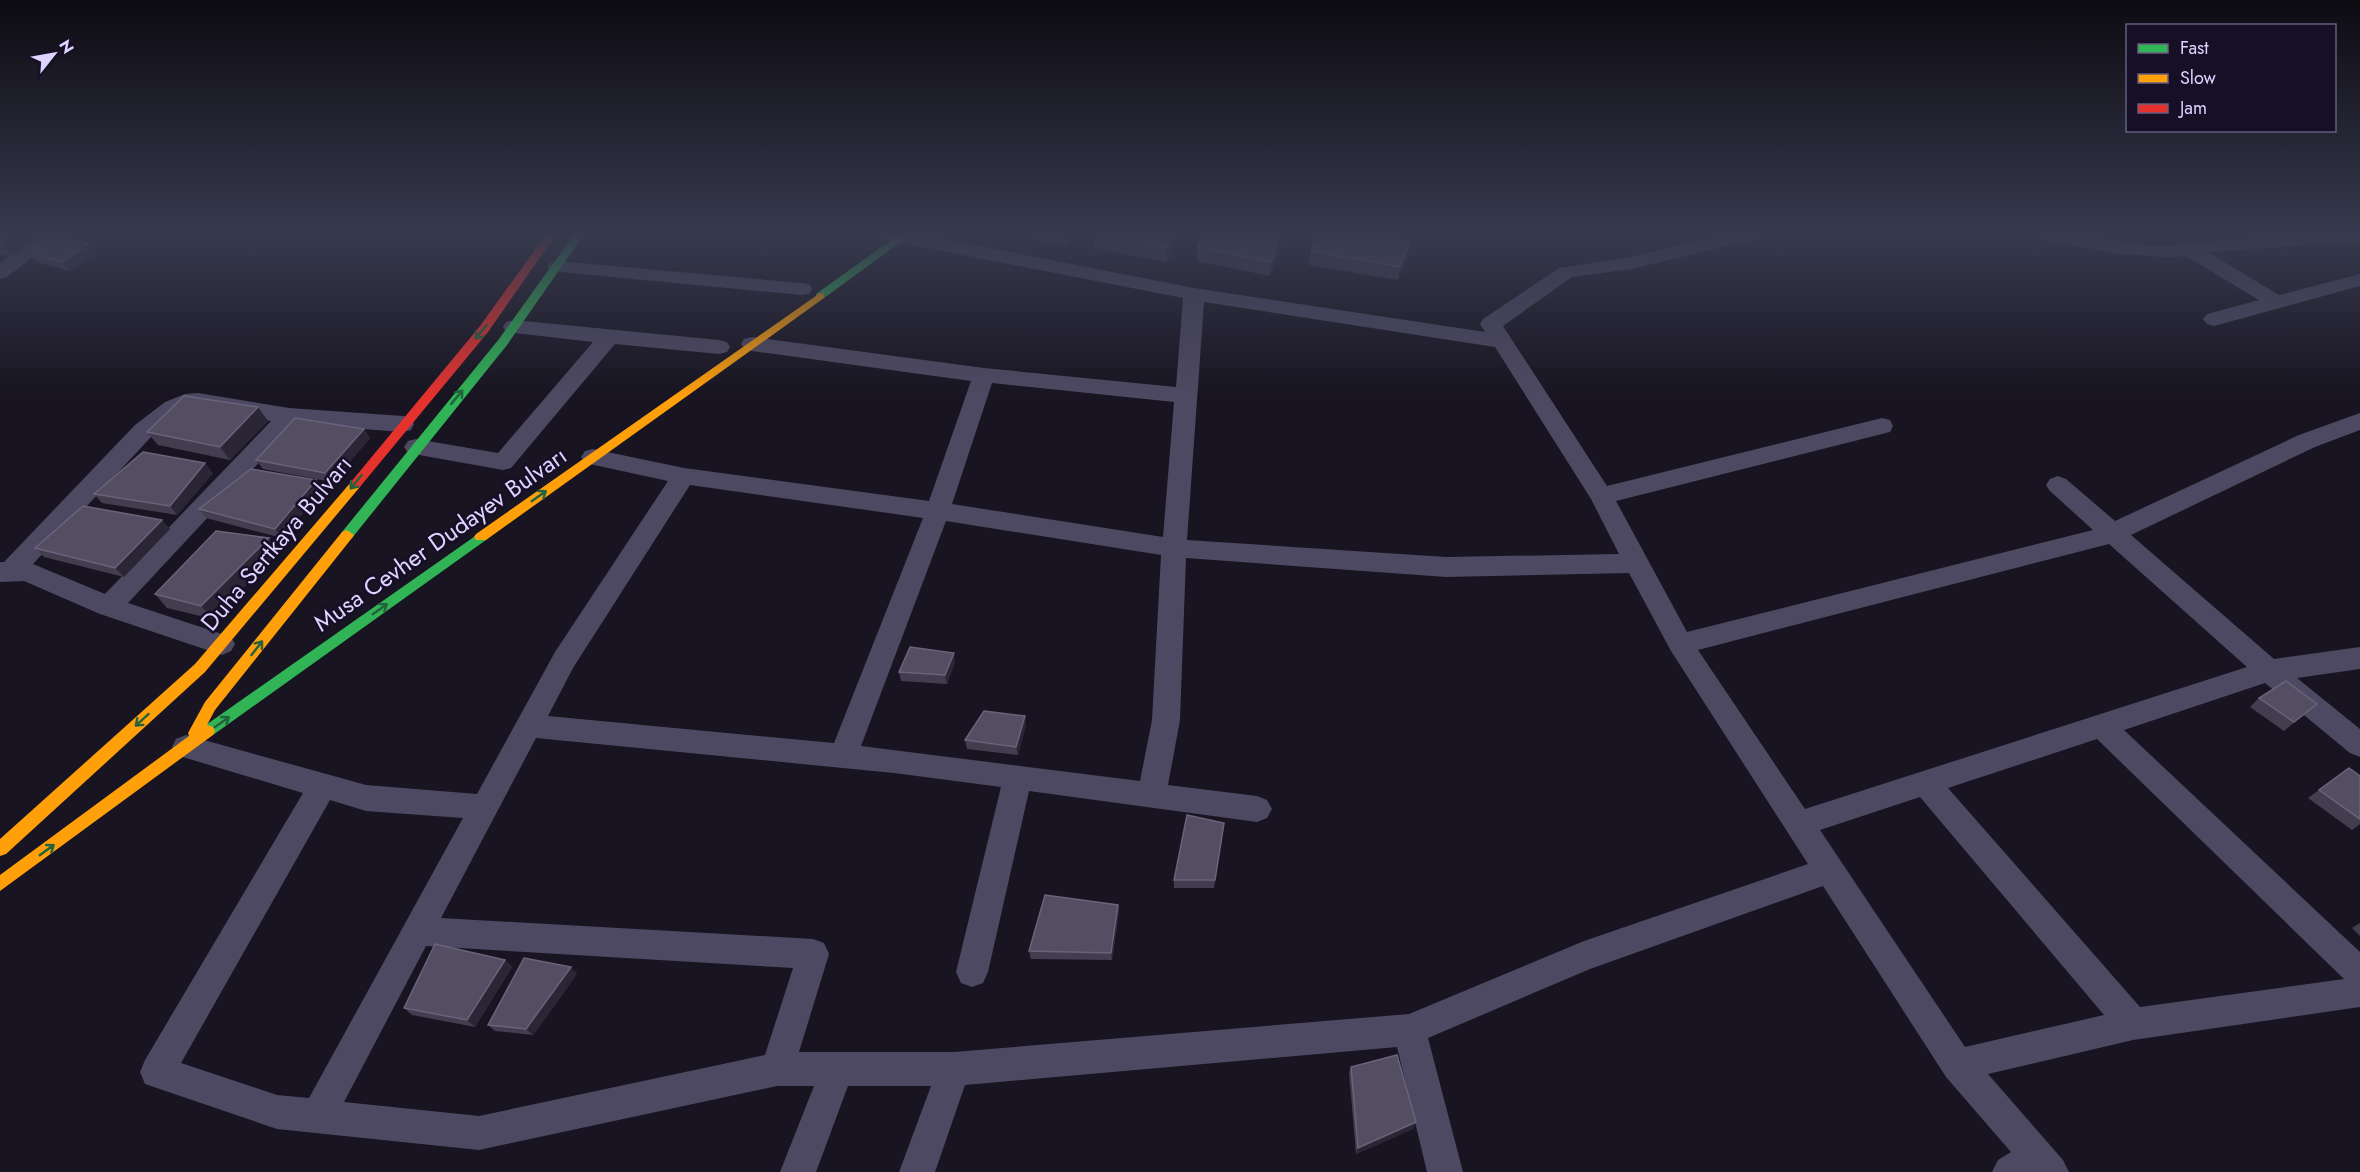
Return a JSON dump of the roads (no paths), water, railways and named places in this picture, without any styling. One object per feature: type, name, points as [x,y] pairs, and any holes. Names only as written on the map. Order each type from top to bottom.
[{"type":"main road","name":"Duha Sertkaya Bulvarı","points":[[0,849],[200,668],[222,644],[514,288]]},
{"type":"main road","name":"Duha Sertkaya Bulvarı","points":[[184,737],[514,327],[542,288]]},
{"type":"main road","points":[[783,302],[804,288]]},
{"type":"main road","name":"Musa Cevher Dudayev Bulvarı","points":[[0,884],[184,737],[594,457],[832,288]]},
{"type":"main road","points":[[699,360],[723,344]]},
{"type":"main road","points":[[403,424],[433,426]]},
{"type":"main road","name":"Musa Cevher Dudayev Bulvarı","points":[[184,737],[210,706],[248,679]]},
{"type":"main road","points":[[0,858],[57,817]]},
{"type":"street","points":[[1163,288],[1502,341]]},
{"type":"street","points":[[1543,288],[1491,324],[1601,496],[1680,644],[1958,1065],[2033,1167]]},
{"type":"street","points":[[2252,288],[2276,302]]},
{"type":"street","points":[[2214,318],[2331,288]]},
{"type":"street","points":[[1152,795],[1166,720],[1174,548],[1194,294]]},
{"type":"street","points":[[514,327],[723,344]]},
{"type":"street","points":[[416,447],[503,462],[610,336]]},
{"type":"street","points":[[752,344],[984,375],[1186,396]]},
{"type":"street","points":[[843,756],[938,511],[984,375]]},
{"type":"street","points":[[5,572],[143,431],[173,407],[185,402],[198,401],[289,416],[403,424]]},
{"type":"street","points":[[110,607],[289,416]]},
{"type":"street","points":[[1680,644],[2111,534],[2307,441],[2360,421]]},
{"type":"street","points":[[1601,496],[1882,426]]},
{"type":"street","points":[[594,457],[684,476],[938,511],[1174,548],[1446,567],[1637,564]]},
{"type":"street","points":[[318,1116],[564,660],[684,476]]},
{"type":"street","points":[[2058,485],[2269,672],[2360,746]]},
{"type":"street","points":[[5,572],[26,571],[110,607],[222,644]]},
{"type":"street","points":[[1799,824],[2269,672],[2360,658]]},
{"type":"street","points":[[528,726],[843,756],[1257,809]]},
{"type":"street","points":[[2102,726],[2360,973]]},
{"type":"street","points":[[184,737],[322,787],[366,798],[484,807]]},
{"type":"street","points":[[972,972],[1018,777]]},
{"type":"street","points":[[1926,783],[2133,1024]]},
{"type":"street","points":[[322,787],[157,1072],[277,1112],[479,1133],[777,1069],[954,1069],[1409,1030],[1584,956],[1829,870]]},
{"type":"street","points":[[417,931],[813,954],[777,1069]]},
{"type":"street","points":[[1958,1065],[2133,1024],[2360,992]]},
{"type":"street","points":[[1409,1030],[1445,1172]]},
{"type":"street","points":[[798,1172],[837,1069]]},
{"type":"street","points":[[917,1172],[954,1069]]}]
